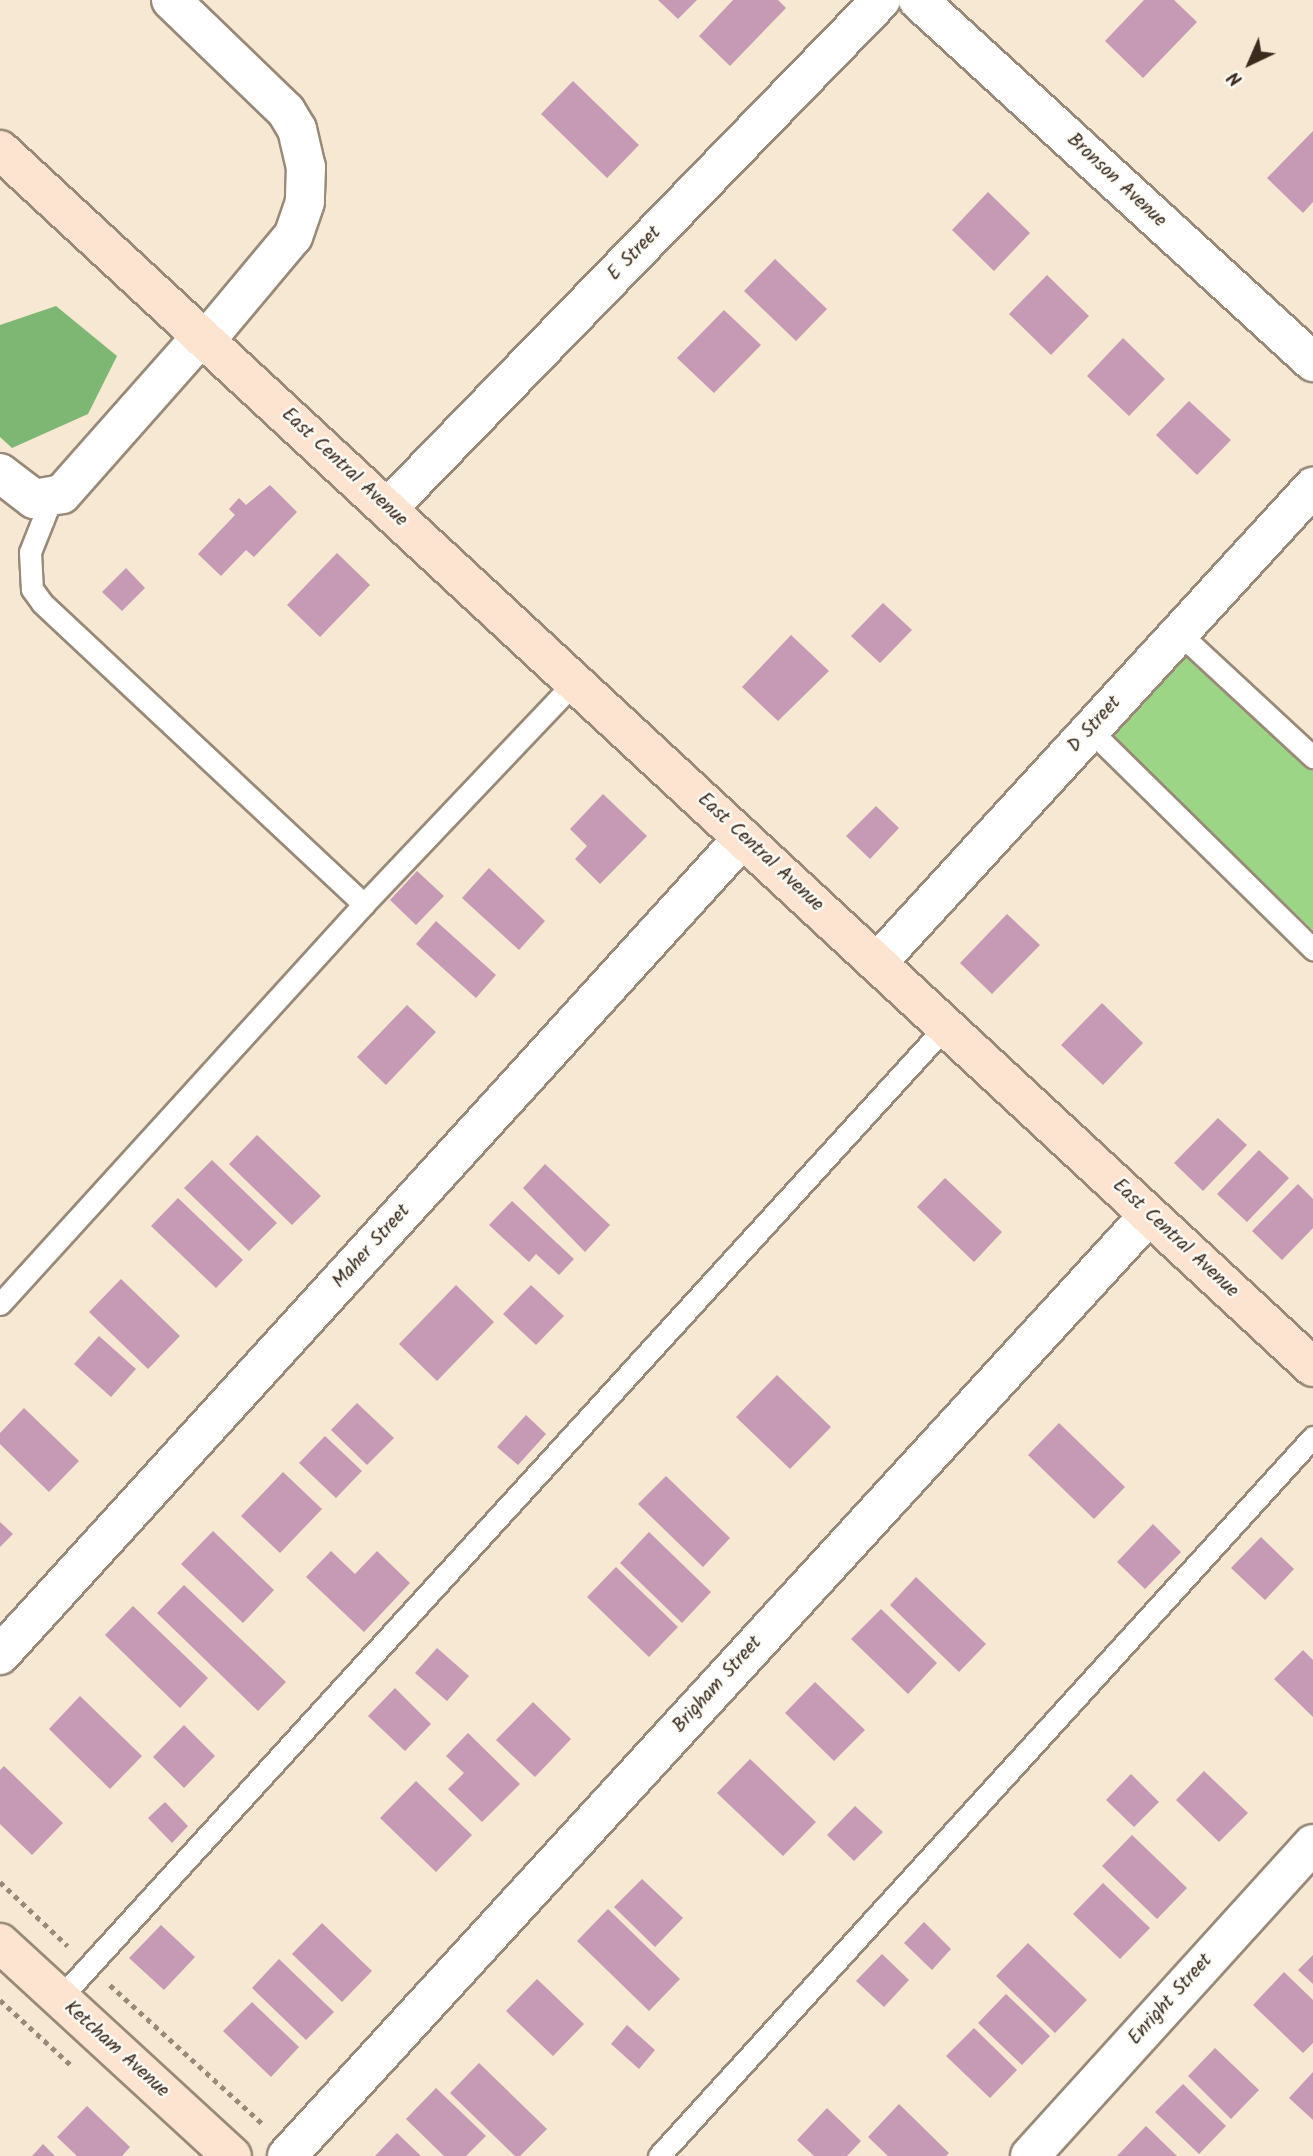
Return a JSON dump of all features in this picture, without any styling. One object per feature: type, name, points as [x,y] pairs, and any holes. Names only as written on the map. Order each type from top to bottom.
[{"type":"street","points":[[0,473],[24,495],[34,499],[52,497],[70,486],[293,236],[305,202],[306,167],[300,138],[286,111],[171,0]]},
{"type":"street","name":"E Street","points":[[388,508],[881,0]]},
{"type":"street","name":"Bronson Avenue","points":[[918,0],[1313,362]]},
{"type":"street","name":"East Central Avenue","points":[[0,150],[1313,1367]]},
{"type":"street","name":"D Street","points":[[877,963],[1313,487]]},
{"type":"street","name":"Maher Street","points":[[0,1655],[743,838]]},
{"type":"street","name":"Brigham Street","points":[[288,2155],[1149,1214]]},
{"type":"street","name":"Enright Street","points":[[1030,2156],[1313,1844]]},
{"type":"street","name":"Ketcham Avenue","points":[[0,1943],[231,2156]]},
{"type":"lane","points":[[52,497],[30,552],[32,589],[42,603],[364,904]]},
{"type":"lane","points":[[1179,633],[1313,757]]},
{"type":"lane","points":[[0,1304],[364,904],[575,682]]},
{"type":"lane","points":[[1090,730],[1313,949]]},
{"type":"lane","points":[[60,1998],[946,1026]]},
{"type":"lane","points":[[659,2156],[1313,1437]]},
{"type":"path","points":[[0,1882],[288,2155]]},
{"type":"green space","points":[[56,306],[117,356],[88,414],[12,448],[0,437],[0,325]]},
{"type":"green space","points":[[1189,654],[1313,771],[1313,930],[1110,738]]},
{"type":"building","points":[[658,0],[697,0],[678,19]]},
{"type":"building","points":[[733,0],[778,0],[786,8],[730,66],[699,36]]},
{"type":"building","points":[[1144,0],[1174,0],[1197,22],[1143,78],[1105,41]]},
{"type":"building","points":[[573,81],[639,145],[607,178],[541,114]]},
{"type":"building","points":[[1313,131],[1313,202],[1303,213],[1267,178]]},
{"type":"building","points":[[988,192],[1030,233],[994,271],[952,230]]},
{"type":"building","points":[[775,259],[827,309],[796,341],[744,291]]},
{"type":"building","points":[[1047,275],[1089,316],[1051,355],[1009,314]]},
{"type":"building","points":[[724,310],[761,345],[714,393],[677,358]]},
{"type":"building","points":[[1123,338],[1165,379],[1129,416],[1087,376]]},
{"type":"building","points":[[1189,401],[1231,440],[1197,475],[1156,435]]},
{"type":"building","points":[[270,485],[297,512],[254,557],[246,550],[221,576],[198,554],[235,515],[229,509],[239,498],[246,505]]},
{"type":"building","points":[[337,553],[370,585],[320,637],[287,605]]},
{"type":"building","points":[[126,568],[145,588],[122,611],[102,592]]},
{"type":"building","points":[[883,603],[912,630],[880,663],[851,636]]},
{"type":"building","points":[[791,635],[829,671],[778,721],[742,687]]},
{"type":"building","points":[[603,794],[647,836],[600,884],[575,859],[587,846],[570,829]]},
{"type":"building","points":[[876,806],[899,828],[870,859],[846,836]]},
{"type":"building","points":[[489,868],[545,921],[519,950],[462,898]]},
{"type":"building","points":[[417,871],[444,896],[416,925],[390,900]]},
{"type":"building","points":[[1007,914],[1040,945],[992,994],[960,963]]},
{"type":"building","points":[[436,921],[496,975],[476,998],[416,944]]},
{"type":"building","points":[[1102,1003],[1143,1043],[1103,1085],[1061,1045]]},
{"type":"building","points":[[407,1005],[436,1032],[386,1085],[357,1057]]},
{"type":"building","points":[[1218,1118],[1247,1145],[1203,1191],[1174,1163]]},
{"type":"building","points":[[257,1135],[321,1196],[292,1225],[229,1164]]},
{"type":"building","points":[[1259,1150],[1289,1178],[1247,1222],[1217,1194]]},
{"type":"building","points":[[212,1160],[277,1223],[249,1251],[184,1188]]},
{"type":"building","points":[[545,1164],[610,1225],[585,1252],[523,1188]]},
{"type":"building","points":[[945,1178],[1002,1232],[974,1262],[917,1207]]},
{"type":"building","points":[[1298,1184],[1313,1199],[1313,1228],[1282,1260],[1252,1231]]},
{"type":"building","points":[[178,1198],[243,1260],[216,1288],[151,1226]]},
{"type":"building","points":[[512,1201],[574,1259],[559,1275],[536,1254],[529,1262],[489,1225]]},
{"type":"building","points":[[121,1279],[180,1336],[148,1369],[89,1312]]},
{"type":"building","points":[[456,1285],[494,1322],[437,1381],[399,1344]]},
{"type":"building","points":[[531,1285],[564,1316],[536,1345],[503,1314]]},
{"type":"building","points":[[99,1336],[136,1369],[111,1397],[74,1364]]},
{"type":"building","points":[[777,1375],[831,1427],[790,1469],[736,1417]]},
{"type":"building","points":[[357,1403],[394,1438],[367,1465],[331,1430]]},
{"type":"building","points":[[24,1408],[79,1461],[49,1492],[0,1444],[0,1433]]},
{"type":"building","points":[[526,1415],[546,1434],[518,1465],[497,1447]]},
{"type":"building","points":[[1059,1423],[1125,1487],[1094,1519],[1028,1455]]},
{"type":"building","points":[[325,1436],[362,1471],[336,1498],[299,1463]]},
{"type":"building","points":[[283,1472],[322,1509],[280,1553],[241,1516]]},
{"type":"building","points":[[666,1476],[730,1538],[703,1567],[638,1504]]},
{"type":"building","points":[[0,1522],[13,1534],[0,1547]]},
{"type":"building","points":[[1153,1524],[1181,1552],[1145,1589],[1117,1562]]},
{"type":"building","points":[[213,1531],[274,1590],[243,1623],[181,1564]]},
{"type":"building","points":[[649,1532],[711,1592],[682,1623],[620,1563]]},
{"type":"building","points":[[1261,1537],[1294,1569],[1265,1600],[1231,1568]]},
{"type":"building","points":[[331,1551],[355,1574],[377,1551],[410,1583],[364,1632],[306,1577]]},
{"type":"building","points":[[616,1567],[678,1627],[649,1657],[587,1597]]},
{"type":"building","points":[[916,1577],[986,1644],[959,1672],[890,1605]]},
{"type":"building","points":[[184,1585],[286,1682],[258,1711],[157,1613]]},
{"type":"building","points":[[133,1606],[208,1678],[180,1708],[105,1635]]},
{"type":"building","points":[[881,1609],[937,1663],[908,1694],[851,1639]]},
{"type":"building","points":[[437,1648],[469,1676],[447,1701],[415,1673]]},
{"type":"building","points":[[1303,1650],[1313,1660],[1313,1717],[1274,1679]]},
{"type":"building","points":[[815,1682],[865,1730],[834,1761],[785,1713]]},
{"type":"building","points":[[395,1688],[431,1724],[405,1751],[368,1716]]},
{"type":"building","points":[[80,1696],[142,1756],[110,1789],[49,1729]]},
{"type":"building","points":[[533,1702],[571,1739],[535,1777],[496,1740]]},
{"type":"building","points":[[184,1725],[215,1756],[184,1788],[153,1757]]},
{"type":"building","points":[[468,1733],[520,1784],[482,1822],[448,1789],[464,1773],[446,1756]]},
{"type":"building","points":[[750,1759],[816,1822],[783,1856],[717,1793]]},
{"type":"building","points":[[4,1766],[63,1823],[32,1855],[0,1824],[0,1770]]},
{"type":"building","points":[[1204,1771],[1248,1813],[1219,1842],[1176,1800]]},
{"type":"building","points":[[1131,1774],[1159,1802],[1134,1827],[1106,1800]]},
{"type":"building","points":[[416,1781],[472,1835],[436,1872],[380,1818]]},
{"type":"building","points":[[165,1802],[188,1826],[172,1843],[148,1818]]},
{"type":"building","points":[[855,1806],[883,1832],[854,1861],[827,1835]]},
{"type":"building","points":[[1132,1835],[1187,1888],[1157,1919],[1102,1866]]},
{"type":"building","points":[[642,1879],[683,1918],[655,1947],[614,1907]]},
{"type":"building","points":[[1103,1883],[1150,1928],[1120,1959],[1073,1914]]},
{"type":"building","points":[[608,1909],[680,1979],[649,2011],[577,1941]]},
{"type":"building","points":[[924,1922],[951,1949],[932,1970],[904,1943]]},
{"type":"building","points":[[322,1923],[372,1971],[342,2002],[292,1954]]},
{"type":"building","points":[[161,1925],[195,1957],[164,1990],[129,1958]]},
{"type":"building","points":[[1028,1943],[1087,2000],[1055,2033],[996,1976]]},
{"type":"building","points":[[882,1954],[909,1980],[884,2007],[856,1981]]},
{"type":"building","points":[[1313,1955],[1313,1984],[1298,1970]]},
{"type":"building","points":[[279,1959],[334,2012],[306,2040],[252,1988]]},
{"type":"building","points":[[1284,1972],[1313,2000],[1313,2043],[1303,2053],[1253,2005]]},
{"type":"building","points":[[537,1979],[584,2024],[553,2056],[506,2011]]},
{"type":"building","points":[[1006,1994],[1050,2036],[1022,2065],[978,2023]]},
{"type":"building","points":[[252,2002],[299,2047],[271,2077],[223,2031]]},
{"type":"building","points":[[627,2025],[655,2050],[639,2069],[611,2044]]},
{"type":"building","points":[[974,2028],[1017,2070],[990,2098],[946,2056]]},
{"type":"building","points":[[1215,2048],[1259,2090],[1231,2119],[1188,2076]]},
{"type":"building","points":[[479,2063],[547,2129],[520,2156],[515,2156],[450,2093]]},
{"type":"building","points":[[1313,2072],[1313,2120],[1289,2098]]},
{"type":"building","points":[[1183,2084],[1226,2126],[1199,2154],[1155,2112]]},
{"type":"building","points":[[436,2088],[486,2136],[466,2156],[444,2156],[406,2119]]},
{"type":"building","points":[[899,2104],[949,2153],[946,2156],[888,2156],[868,2137]]},
{"type":"building","points":[[87,2106],[130,2147],[122,2156],[77,2156],[57,2137]]},
{"type":"building","points":[[827,2108],[861,2141],[847,2156],[814,2156],[797,2140]]},
{"type":"building","points":[[1146,2126],[1177,2156],[1117,2156]]},
{"type":"building","points":[[397,2133],[421,2156],[375,2156]]},
{"type":"building","points":[[43,2144],[55,2156],[32,2156]]}]
